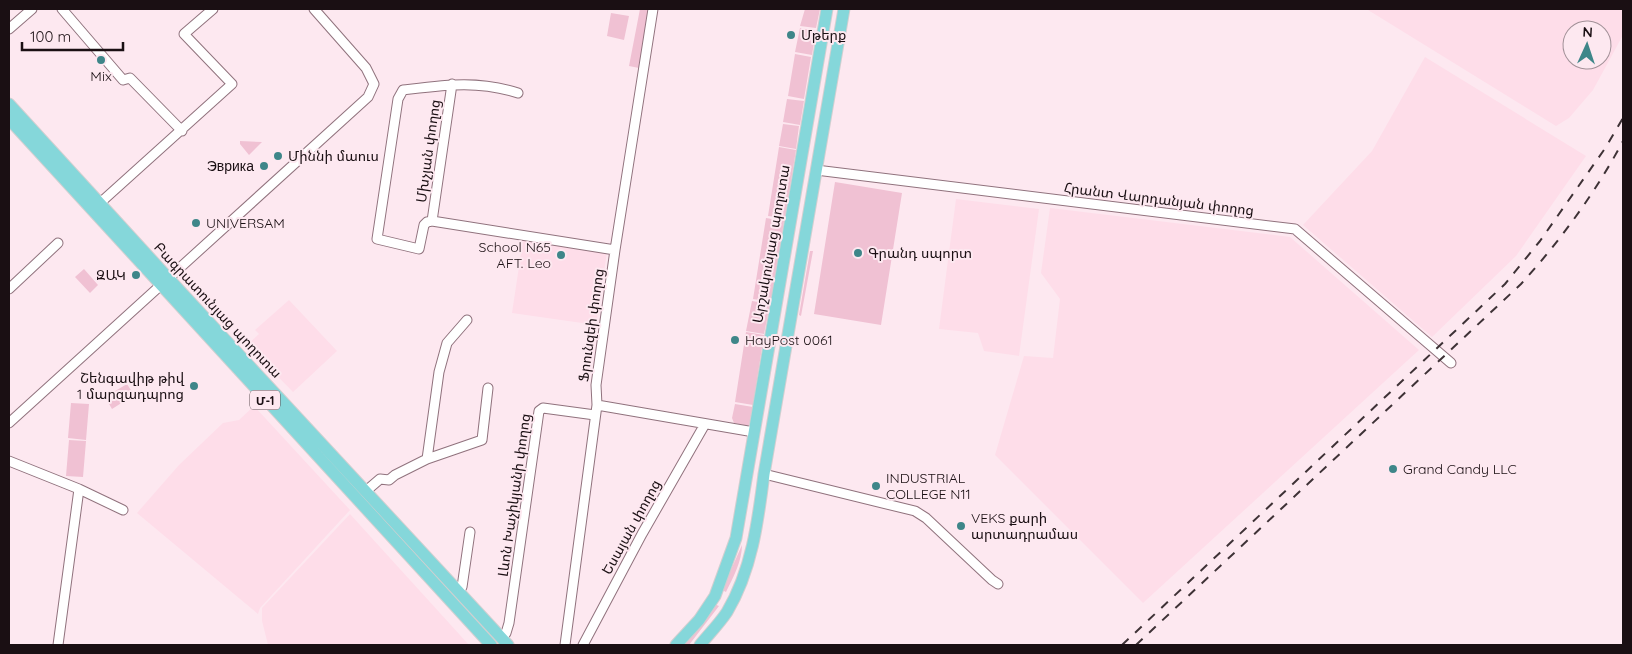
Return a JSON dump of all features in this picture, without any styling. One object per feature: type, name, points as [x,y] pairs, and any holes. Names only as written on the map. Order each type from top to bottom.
[{"type":"main road","name":"Արշակունյաց պողոտա","points":[[676,645],[698,620],[715,596],[736,538],[827,9]]},
{"type":"main road","points":[[700,645],[715,628],[730,606],[750,556],[757,527],[764,474],[844,9]]},
{"type":"main road","name":"Բագրատունյաց պողոտա","points":[[9,104],[100,203],[164,282],[491,645]]},
{"type":"main road","name":"Բագրատունյաց պողոտա","points":[[9,119],[366,491],[505,642]]},
{"type":"main road","points":[[799,167],[816,170]]},
{"type":"main road","points":[[748,470],[764,474]]},
{"type":"main road","points":[[715,596],[727,597],[730,606]]},
{"type":"street","points":[[9,29],[32,9]]},
{"type":"street","points":[[62,9],[123,80],[130,78],[182,131]]},
{"type":"street","points":[[100,203],[232,84],[184,34],[213,9]]},
{"type":"street","points":[[9,423],[368,98],[374,84],[366,68],[314,9]]},
{"type":"street","name":"Ֆրունզեի փողոց","points":[[565,645],[596,410],[596,385],[653,9]]},
{"type":"street","points":[[518,93],[485,85],[452,84],[403,90],[398,99],[377,237],[379,240],[419,249],[424,225],[432,221],[615,250]]},
{"type":"street","name":"Մխչյան փողոց","points":[[432,221],[452,84]]},
{"type":"street","name":"Հրանտ Վարդանյան փողոց","points":[[816,170],[1295,230],[1451,363]]},
{"type":"street","points":[[9,289],[58,243]]},
{"type":"street","points":[[427,459],[439,372],[446,343],[466,320]]},
{"type":"street","points":[[366,491],[380,479],[389,480],[427,459],[482,440],[488,388]]},
{"type":"street","name":"Լևոն Խաչիկյանի փողոց","points":[[505,642],[539,411],[543,408],[596,410]]},
{"type":"street","points":[[596,410],[754,432]]},
{"type":"street","name":"Եսայան փողոց","points":[[583,645],[642,534],[705,424]]},
{"type":"street","points":[[9,461],[79,489],[123,510]]},
{"type":"street","points":[[764,474],[915,511],[926,518],[998,584]]},
{"type":"street","points":[[58,645],[79,489]]},
{"type":"street","points":[[457,590],[462,587],[470,532]]},
{"type":"shaded area","points":[[640,9],[648,9],[639,68],[629,66]]},
{"type":"shaded area","points":[[805,9],[820,9],[816,28],[800,26]]},
{"type":"shaded area","points":[[1368,9],[1623,9],[1623,35],[1612,55],[1612,20],[1562,20],[1562,70],[1604,70],[1593,90],[1569,118],[1556,126]]},
{"type":"shaded area","points":[[611,13],[629,16],[624,40],[607,36]]},
{"type":"shaded area","points":[[800,28],[816,31],[812,55],[795,52]]},
{"type":"shaded area","points":[[795,54],[811,57],[804,99],[788,96]]},
{"type":"shaded area","points":[[1425,57],[1586,156],[1516,256],[1432,337],[1303,225],[1372,151]]},
{"type":"shaded area","points":[[787,99],[804,101],[800,125],[783,122]]},
{"type":"shaded area","points":[[783,124],[799,126],[796,149],[779,146]]},
{"type":"shaded area","points":[[240,141],[262,142],[249,155],[240,144]]},
{"type":"shaded area","points":[[779,147],[796,150],[785,218],[768,216]]},
{"type":"shaded area","name":"Գրանդ սպորտ","points":[[835,182],[902,193],[881,325],[814,314]]},
{"type":"shaded area","points":[[956,199],[1039,209],[1019,356],[984,351],[978,333],[939,329]]},
{"type":"shaded area","points":[[1050,208],[1290,237],[1419,350],[1143,603],[995,455],[1024,356],[1053,358],[1060,299],[1041,273]]},
{"type":"shaded area","points":[[766,218],[784,221],[771,302],[753,299]]},
{"type":"shaded area","points":[[523,240],[607,252],[596,325],[512,313]]},
{"type":"shaded area","points":[[810,251],[813,251],[801,316],[799,315]]},
{"type":"shaded area","points":[[84,269],[98,285],[90,293],[75,277]]},
{"type":"shaded area","points":[[289,300],[337,351],[293,392],[247,345],[259,334],[255,330]]},
{"type":"shaded area","points":[[752,301],[770,304],[764,334],[746,331]]},
{"type":"shaded area","points":[[746,332],[764,335],[753,405],[735,402]]},
{"type":"shaded area","points":[[127,384],[134,395],[112,409],[105,397]]},
{"type":"shaded area","points":[[71,403],[89,404],[86,440],[68,438]]},
{"type":"shaded area","points":[[735,404],[753,407],[749,426],[734,423],[732,418]]},
{"type":"shaded area","points":[[254,406],[350,510],[260,608],[258,614],[137,513],[179,465],[223,423],[239,420]]},
{"type":"shaded area","points":[[69,440],[86,441],[83,477],[66,476]]},
{"type":"shaded area","points":[[350,514],[469,645],[268,645],[262,621],[262,608]]},
{"type":"shaded area","points":[[742,545],[739,563],[726,592],[722,590]]},
{"type":"shaded area","points":[[714,604],[719,606],[689,645],[683,645]]},
{"type":"railway","points":[[1122,645],[1505,284],[1540,241],[1606,147],[1623,118]]},
{"type":"railway","points":[[1136,645],[1521,284],[1550,251],[1576,216],[1601,179],[1623,141]]},
{"type":"place","name":"Մթերք","points":[[791,35]]},
{"type":"place","name":"Mix","points":[[101,60]]},
{"type":"place","name":"Միննի մաուս","points":[[278,156]]},
{"type":"place","name":"Эврика","points":[[264,166]]},
{"type":"place","name":"UNIVERSAM","points":[[196,223]]},
{"type":"place","name":"Գրանդ սպորտ","points":[[858,253]]},
{"type":"place","name":"School N65 AFT. Leo","points":[[561,255]]},
{"type":"place","name":"ԶԱԿ","points":[[136,275]]},
{"type":"place","name":"HayPost 0061","points":[[735,340]]},
{"type":"place","name":"Շենգավիթ թիվ 1 մարզադպրոց","points":[[194,386]]},
{"type":"place","name":"Grand Candy LLC","points":[[1393,469]]},
{"type":"place","name":"INDUSTRIAL COLLEGE N11","points":[[876,486]]},
{"type":"place","name":"VEKS քարի արտադրամաս","points":[[961,526]]}]
